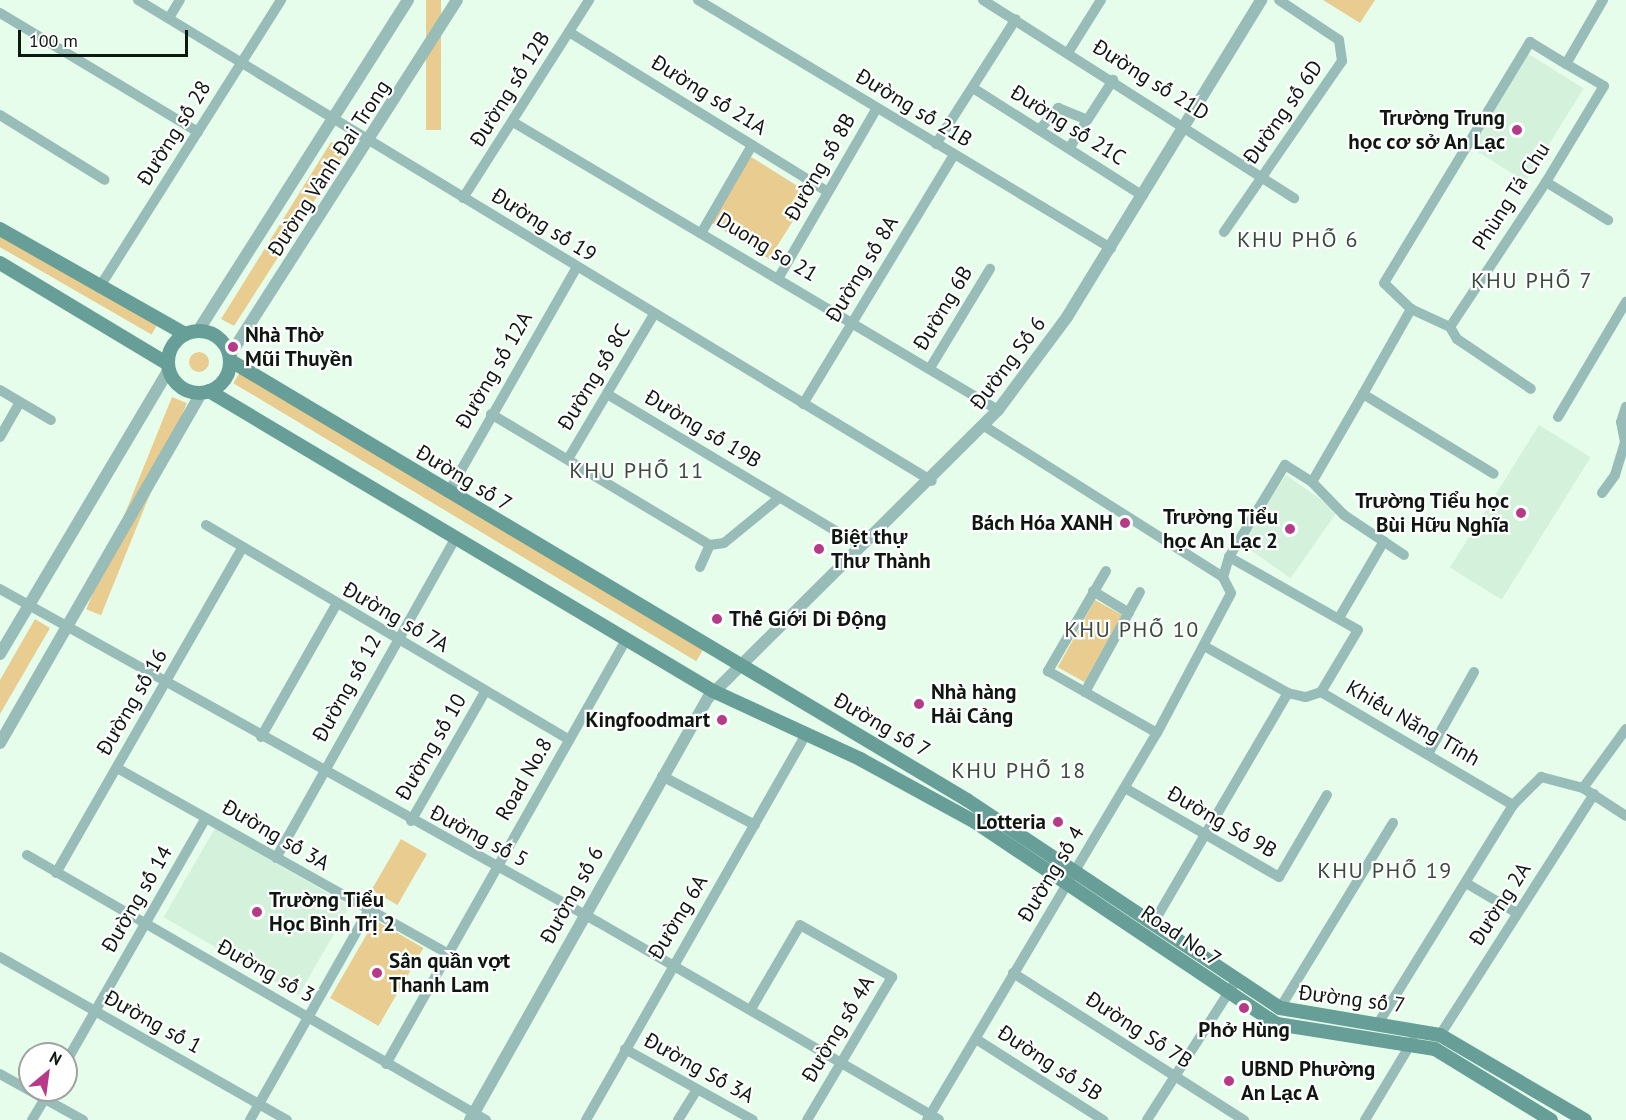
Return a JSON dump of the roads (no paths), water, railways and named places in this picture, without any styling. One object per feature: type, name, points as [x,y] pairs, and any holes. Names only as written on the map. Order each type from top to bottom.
[{"type":"main road","points":[[0,229],[99,288],[192,332],[219,337],[230,358],[225,380],[205,392]]},
{"type":"main road","points":[[0,265],[168,366],[182,388],[205,392],[713,691],[806,735]]},
{"type":"main road","points":[[168,366],[172,346],[192,332]]},
{"type":"main road","name":"Đường số 7","points":[[230,358],[735,666],[878,746],[1077,870],[1236,981],[1280,1008],[1379,1022],[1440,1035],[1585,1120]]},
{"type":"main road","name":"Road No.7","points":[[806,735],[967,817],[1228,994],[1277,1024],[1411,1044],[1452,1056],[1551,1120]]},
{"type":"street","name":"Đường số 19","points":[[138,0],[576,269],[932,481]]},
{"type":"street","points":[[168,18],[180,0]]},
{"type":"street","name":"Đường số 28","points":[[99,288],[281,0]]},
{"type":"street","name":"Đường Vành Đai Trong","points":[[192,332],[334,119],[408,0]]},
{"type":"street","name":"Đường Vành Đai Trong","points":[[230,358],[369,143],[457,0]]},
{"type":"street","name":"Đường số 12B","points":[[463,198],[589,0]]},
{"type":"street","name":"Đường số 21B","points":[[698,0],[1111,248]]},
{"type":"street","name":"Đường số 21D","points":[[983,0],[1185,124],[1294,198]]},
{"type":"street","points":[[1069,51],[1101,0]]},
{"type":"street","name":"Đường Số 6","points":[[713,691],[735,666],[932,481],[999,410],[1111,248],[1261,0]]},
{"type":"street","name":"Đường số 6D","points":[[1224,232],[1342,61],[1339,40],[1279,0]]},
{"type":"street","points":[[1566,64],[1603,0]]},
{"type":"street","points":[[0,13],[198,132]]},
{"type":"street","points":[[936,144],[1016,19]]},
{"type":"street","name":"Đường số 21A","points":[[569,32],[828,192]]},
{"type":"street","name":"Phùng Tá Chu","points":[[1530,42],[1604,86],[1546,182],[1450,327],[1412,309],[1384,283],[1530,42]]},
{"type":"street","points":[[1070,147],[1113,80]]},
{"type":"street","name":"Đường số 21C","points":[[973,88],[1070,147],[1143,196]]},
{"type":"street","name":"Đường số 8B","points":[[779,277],[877,108]]},
{"type":"street","points":[[1040,129],[1058,108],[1087,120]]},
{"type":"street","points":[[0,115],[105,180]]},
{"type":"street","name":"Duong so 21","points":[[513,122],[702,231],[999,410]]},
{"type":"street","points":[[702,231],[752,145]]},
{"type":"street","name":"Đường số 8A","points":[[803,404],[954,155]]},
{"type":"street","points":[[1546,182],[1608,220]]},
{"type":"street","name":"Đường số 12A","points":[[448,493],[491,414],[576,269]]},
{"type":"street","name":"Đường 6B","points":[[930,368],[990,269]]},
{"type":"street","points":[[1557,417],[1626,302]]},
{"type":"street","points":[[1312,482],[1412,309]]},
{"type":"street","name":"Đường số 8C","points":[[568,459],[654,314]]},
{"type":"street","points":[[1450,327],[1457,339],[1531,389]]},
{"type":"street","points":[[0,654],[168,366]]},
{"type":"street","points":[[0,390],[51,420]]},
{"type":"street","points":[[0,743],[205,392]]},
{"type":"street","name":"Đường số 19B","points":[[607,394],[861,546]]},
{"type":"street","points":[[1363,394],[1494,474]]},
{"type":"street","points":[[0,437],[20,402]]},
{"type":"street","points":[[1602,493],[1615,475],[1625,442],[1621,422],[1626,407]]},
{"type":"street","points":[[491,414],[710,545],[724,543],[779,498]]},
{"type":"street","points":[[984,426],[1223,577],[1231,593],[1204,646]]},
{"type":"street","points":[[1223,577],[1229,557],[1285,465],[1312,482],[1344,515],[1404,555]]},
{"type":"street","name":"Đường số 7A","points":[[206,525],[241,550],[569,740]]},
{"type":"street","name":"Đường số 12","points":[[276,858],[396,640],[455,539]]},
{"type":"street","points":[[1339,618],[1384,541]]},
{"type":"street","points":[[700,567],[710,545]]},
{"type":"street","name":"Đường số 16","points":[[56,873],[241,550]]},
{"type":"street","points":[[1229,557],[1358,630],[1321,692]]},
{"type":"street","points":[[1106,571],[1048,671],[1157,733]]},
{"type":"street","name":"Đường số 5","points":[[0,589],[323,772],[673,964],[841,1061],[932,1118]]},
{"type":"street","points":[[1093,591],[1129,613]]},
{"type":"street","points":[[1085,692],[1140,592]]},
{"type":"street","points":[[261,737],[336,605]]},
{"type":"street","name":"Road No.8","points":[[386,1064],[626,640]]},
{"type":"street","name":"Khiếu Năng Tĩnh","points":[[1204,646],[1288,693],[1306,697],[1321,692],[1513,805]]},
{"type":"street","name":"Đường số 4","points":[[932,1118],[1013,973],[1077,870],[1157,733],[1204,646]]},
{"type":"street","points":[[1428,754],[1474,672]]},
{"type":"street","name":"Đường số 6","points":[[472,1117],[583,914],[713,691]]},
{"type":"street","name":"Đường số 10","points":[[411,821],[485,692]]},
{"type":"street","points":[[1154,922],[1288,693]]},
{"type":"street","points":[[1583,788],[1626,729]]},
{"type":"street","name":"Đường 6A","points":[[585,1120],[806,735]]},
{"type":"street","name":"Đường số 3A","points":[[117,768],[448,954]]},
{"type":"street","points":[[662,776],[756,825]]},
{"type":"street","points":[[1379,1022],[1513,805],[1541,777],[1583,788],[1626,816]]},
{"type":"street","name":"Đường Số 9B","points":[[1125,788],[1279,877],[1327,795]]},
{"type":"street","name":"Đường 2A","points":[[1440,1035],[1594,794]]},
{"type":"street","name":"Đường số 14","points":[[78,1042],[206,818]]},
{"type":"street","points":[[1280,1008],[1393,823]]},
{"type":"street","name":"Đường số 3","points":[[27,855],[144,925],[306,1016],[472,1117],[486,1120]]},
{"type":"street","points":[[1466,883],[1517,913]]},
{"type":"street","points":[[249,1120],[306,1016],[369,910]]},
{"type":"street","name":"Đường số 4A","points":[[751,1009],[800,925],[892,977],[807,1120]]},
{"type":"street","name":"Đường số 1","points":[[0,957],[287,1120]]},
{"type":"street","name":"Đường Số 7B","points":[[1013,973],[1242,1120]]},
{"type":"street","points":[[1147,1120],[1177,1077],[1236,981]]},
{"type":"street","points":[[1365,1120],[1411,1044],[1417,1029]]},
{"type":"street","name":"Đường số 5B","points":[[976,1040],[1102,1120]]},
{"type":"street","name":"Đường Số 3A","points":[[625,1049],[753,1120]]},
{"type":"street","points":[[0,1074],[18,1082]]},
{"type":"street","points":[[678,1120],[697,1089]]},
{"type":"street","points":[[32,1120],[42,1102]]},
{"type":"street","points":[[58,1102],[83,1120]]},
{"type":"place","name":"Trường Trung học cơ sở An Lạc","points":[[1517,130]]},
{"type":"place","name":"Nhà Thờ Mũi Thuyền","points":[[233,347]]},
{"type":"place","name":"Trường Tiểu học Bùi Hữu Nghĩa","points":[[1521,513]]},
{"type":"place","name":"Bách Hóa XANH","points":[[1125,523]]},
{"type":"place","name":"Trường Tiểu học An Lạc 2","points":[[1290,529]]},
{"type":"place","name":"Biệt thự Thư Thành","points":[[819,549]]},
{"type":"place","name":"Thế Giới Di Động","points":[[717,619]]},
{"type":"place","name":"Nhà hàng Hải Cảng","points":[[919,704]]},
{"type":"place","name":"Kingfoodmart","points":[[722,720]]},
{"type":"place","name":"Lotteria","points":[[1058,822]]},
{"type":"place","name":"Trường Tiểu Học Bình Trị 2","points":[[257,912]]},
{"type":"place","name":"Sân quần vợt Thanh Lam","points":[[377,973]]},
{"type":"place","name":"Phở Hùng","points":[[1244,1008]]},
{"type":"place","name":"UBND Phường An Lạc A","points":[[1229,1081]]},
{"type":"district","name":"KHU PHỐ 6","points":[[1298,240]]},
{"type":"district","name":"KHU PHỐ 7","points":[[1532,281]]},
{"type":"district","name":"KHU PHỐ 11","points":[[637,471]]},
{"type":"district","name":"KHU PHỐ 10","points":[[1132,630]]},
{"type":"district","name":"KHU PHỐ 18","points":[[1019,771]]},
{"type":"district","name":"KHU PHỐ 19","points":[[1385,871]]}]
